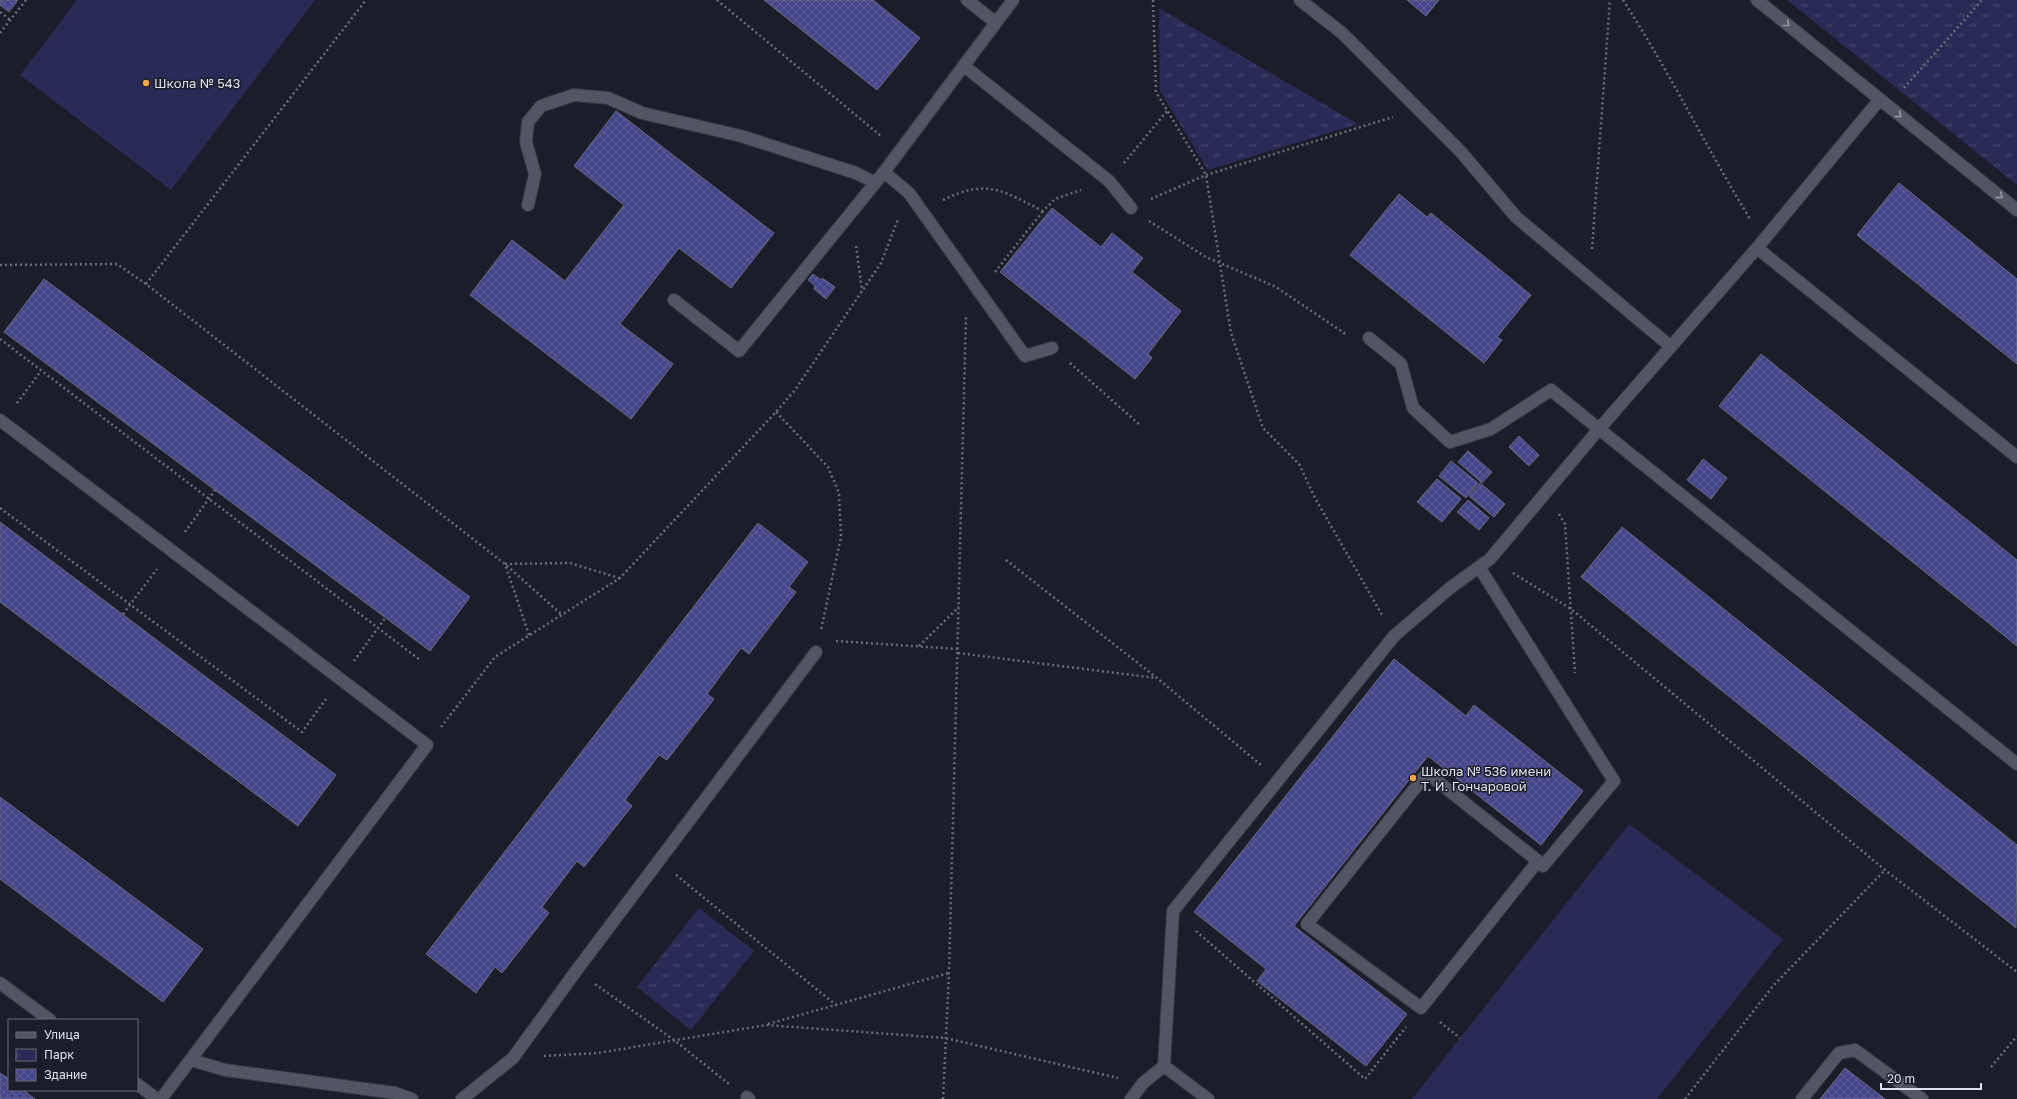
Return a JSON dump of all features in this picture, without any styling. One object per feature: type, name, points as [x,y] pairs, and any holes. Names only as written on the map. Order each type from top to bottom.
[{"type":"street","points":[[967,0],[995,22]]},
{"type":"street","points":[[674,300],[739,351],[874,182],[884,172],[1013,0]]},
{"type":"street","points":[[1300,0],[1342,33],[1461,152],[1516,216],[1670,346]]},
{"type":"street","points":[[1757,0],[2017,210]]},
{"type":"street","points":[[964,66],[1109,181],[1131,208]]},
{"type":"street","points":[[528,205],[535,174],[526,142],[528,122],[541,106],[574,95],[608,98],[642,113],[741,136],[856,173],[874,182]]},
{"type":"street","points":[[1132,1099],[1143,1083],[1164,1066],[1172,911],[1394,636],[1450,588],[1490,559],[1545,491],[1670,346],[1884,102]]},
{"type":"street","points":[[884,172],[909,193],[1025,356],[1052,348]]},
{"type":"street","points":[[1757,248],[2017,457]]},
{"type":"street","points":[[1369,338],[1401,364],[1413,408],[1450,442],[1491,429],[1551,390],[2017,764]]},
{"type":"street","points":[[1,421],[428,744],[161,1099]]},
{"type":"street","points":[[1479,567],[1614,781],[1543,866],[1538,861],[1427,773],[1307,924],[1421,1008],[1538,861]]},
{"type":"street","points":[[462,1099],[513,1058],[576,971],[816,652]]},
{"type":"street","points":[[0,983],[49,1019]]},
{"type":"street","points":[[1802,1099],[1839,1053],[1855,1050],[1922,1099]]},
{"type":"street","points":[[191,1060],[225,1070],[395,1092],[412,1099]]},
{"type":"street","points":[[1164,1066],[1208,1099]]},
{"type":"street","points":[[138,1085],[157,1099]]},
{"type":"path","points":[[0,33],[26,0]]},
{"type":"path","points":[[146,284],[366,0]]},
{"type":"path","points":[[717,0],[899,151]]},
{"type":"path","points":[[1153,0],[1156,92],[1206,175],[1231,333],[1263,428],[1300,464],[1315,498],[1394,636]]},
{"type":"path","points":[[1590,278],[1610,0]]},
{"type":"path","points":[[1623,0],[1653,46],[1722,174],[1754,226],[1757,248]]},
{"type":"path","points":[[1884,102],[1982,0]]},
{"type":"path","points":[[0,12],[10,20]]},
{"type":"path","points":[[1131,208],[1206,175],[1418,110]]},
{"type":"path","points":[[943,1099],[949,973],[966,306],[1043,211],[1055,199],[1109,181],[1168,111]]},
{"type":"path","points":[[921,211],[950,196],[980,188],[1000,190],[1043,211]]},
{"type":"path","points":[[428,744],[495,657],[620,578],[776,412],[794,390],[881,263],[909,193]]},
{"type":"path","points":[[1131,208],[1206,257],[1276,287],[1351,338],[1369,338]]},
{"type":"path","points":[[851,212],[862,291]]},
{"type":"path","points":[[0,265],[117,264],[146,284],[505,564],[562,614]]},
{"type":"path","points":[[0,340],[420,660]]},
{"type":"path","points":[[1052,348],[1140,425]]},
{"type":"path","points":[[1,421],[41,371]]},
{"type":"path","points":[[776,412],[828,467],[839,493],[842,536],[816,652]]},
{"type":"path","points":[[123,614],[215,490]]},
{"type":"path","points":[[1545,491],[1564,524],[1575,676]]},
{"type":"path","points":[[0,508],[302,732],[386,618]]},
{"type":"path","points":[[1490,559],[1571,609],[1885,870],[2017,972]]},
{"type":"path","points":[[1006,560],[1157,678],[1278,780]]},
{"type":"path","points":[[505,564],[570,563],[620,578]]},
{"type":"path","points":[[505,564],[529,635]]},
{"type":"path","points":[[919,646],[959,607]]},
{"type":"path","points":[[819,640],[919,646],[1157,678]]},
{"type":"path","points":[[659,861],[836,1005]]},
{"type":"path","points":[[1685,1099],[1773,986],[1885,870]]},
{"type":"path","points":[[1172,911],[1365,1079],[1421,1008],[1460,1038]]},
{"type":"path","points":[[576,971],[674,1040],[748,1098]]},
{"type":"path","points":[[513,1058],[598,1053],[766,1025],[949,973]]},
{"type":"path","points":[[766,1025],[945,1038],[1143,1083]]},
{"type":"path","points":[[1991,1067],[2017,1036]]},
{"type":"green space","points":[[77,0],[315,0],[171,190],[20,75]]},
{"type":"green space","points":[[1787,0],[2017,0],[2017,185]]},
{"type":"green space","points":[[1159,8],[1358,124],[1208,170],[1160,91]]},
{"type":"green space","points":[[1629,824],[1783,939],[1657,1099],[1412,1099]]},
{"type":"green space","points":[[699,908],[754,951],[691,1030],[637,987]]},
{"type":"building","points":[[0,0],[18,0],[9,12],[0,5]]},
{"type":"building","points":[[764,0],[873,0],[920,38],[877,90]]},
{"type":"building","points":[[1407,0],[1439,0],[1426,16]]},
{"type":"building","points":[[616,111],[774,233],[731,288],[679,248],[620,324],[673,364],[631,419],[470,295],[512,240],[565,281],[624,205],[574,166]]},
{"type":"building","points":[[1899,183],[2017,279],[2017,364],[1857,235]]},
{"type":"building","points":[[1399,194],[1427,217],[1431,213],[1531,295],[1497,337],[1502,340],[1484,363],[1350,255]]},
{"type":"building","points":[[1052,208],[1101,247],[1112,233],[1143,258],[1132,272],[1181,311],[1148,354],[1152,358],[1135,379],[1000,272]]},
{"type":"building","points":[[813,274],[835,287],[826,299],[814,289],[815,286],[808,280]]},
{"type":"building","points":[[44,279],[470,597],[430,651],[4,332]]},
{"type":"building","points":[[1761,354],[2017,560],[2017,646],[1719,406]]},
{"type":"building","points":[[1519,436],[1539,455],[1529,466],[1509,447]]},
{"type":"building","points":[[1468,451],[1492,472],[1482,483],[1458,462]]},
{"type":"building","points":[[1703,459],[1727,478],[1711,499],[1687,480]]},
{"type":"building","points":[[1451,461],[1478,483],[1466,498],[1439,476]]},
{"type":"building","points":[[1437,479],[1461,499],[1442,522],[1417,502]]},
{"type":"building","points":[[1480,483],[1505,504],[1494,517],[1469,496]]},
{"type":"building","points":[[1468,500],[1489,518],[1479,530],[1457,512]]},
{"type":"building","points":[[0,522],[336,775],[298,826],[0,602]]},
{"type":"building","points":[[758,523],[808,562],[789,587],[796,592],[749,654],[741,648],[707,694],[714,699],[667,760],[659,755],[625,800],[632,806],[584,867],[577,861],[542,907],[549,913],[502,973],[495,967],[476,993],[426,954]]},
{"type":"building","points":[[1622,527],[2017,845],[2016,928],[1581,577]]},
{"type":"building","points":[[1394,659],[1466,716],[1474,705],[1583,791],[1541,845],[1428,756],[1294,926],[1407,1014],[1366,1066],[1257,981],[1266,969],[1194,912]]},
{"type":"building","points":[[0,797],[203,949],[163,1002],[0,879]]},
{"type":"building","points":[[1845,1068],[1885,1099],[1820,1099]]},
{"type":"building","points":[[0,1073],[8,1078],[8,1091],[24,1091],[35,1099],[0,1099]]},
{"type":"place","name":"Школа № 543","points":[[146,83]]},
{"type":"place","name":"Школа № 536 имени Т. И. Гончаровой","points":[[1413,778]]}]
